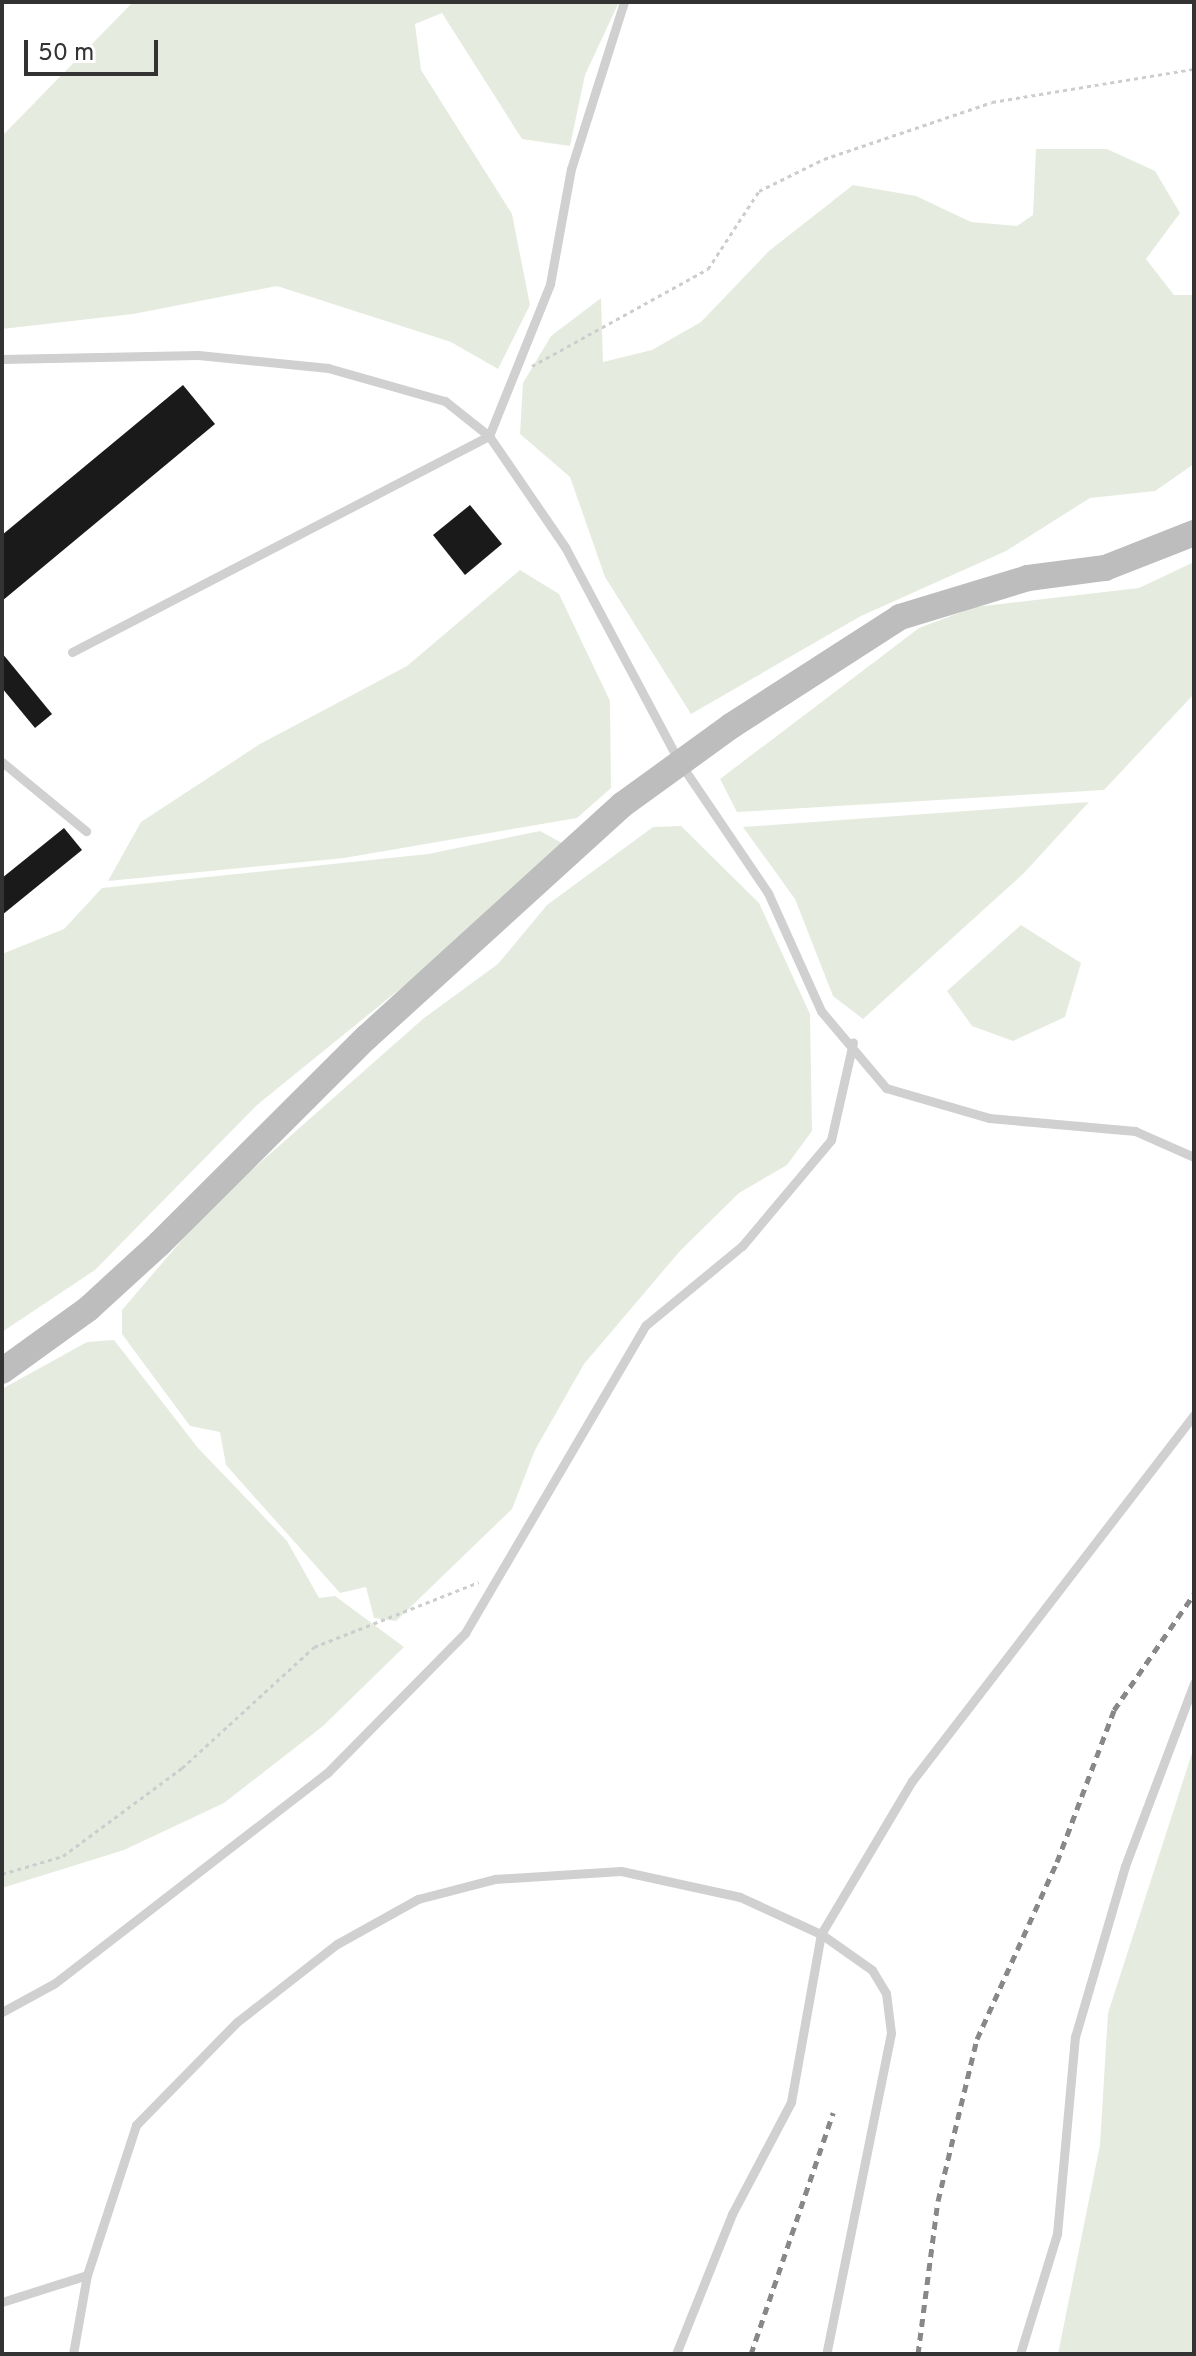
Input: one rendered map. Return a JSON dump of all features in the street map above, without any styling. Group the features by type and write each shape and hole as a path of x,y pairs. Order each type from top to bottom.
{"street":[{"path":"2,1371 88,1309 367,1037 622,805 680,763 900,617 1028,578 1105,568 1194,533"}],"lane":[{"path":"72,652 489,436 550,284 571,169 624,2"},
{"path":"2,359 198,355 328,368 445,401 489,436 565,547 680,763 768,893 821,1011 853,1042 886,1088 989,1118 1135,1131 1194,1157"},
{"path":"2,764 86,831"},
{"path":"2,2012 55,1983 327,1773 465,1633 646,1325 742,1246 831,1140 853,1042"},
{"path":"676,2354 732,2214 791,2102 821,1934 912,1781 1194,1415"},
{"path":"1020,2354 1057,2234 1075,2037 1125,1866 1194,1683"},
{"path":"73,2354 87,2275 136,2125 163,2092 237,2022 337,1944 418,1899 495,1879 621,1871 740,1897 821,1934 872,1970 886,1993 891,2033 826,2354"},
{"path":"2,2302 87,2275"}],"path":[{"path":"511,379 708,269 759,191 824,159 992,102 1194,69"},
{"path":"2,1874 63,1856 182,1768 314,1647 445,1591 499,1576"}],"shaded area":[{"path":"133,2 619,2 585,75 570,146 522,139 442,13 415,24 421,70 512,214 530,305 498,369 451,342 277,286 133,314 2,329 2,136"},
{"path":"1036,149 1107,149 1155,171 1180,213 1146,259 1174,295 1194,295 1194,464 1155,491 1090,498 1006,551 861,616 691,714 605,577 570,477 520,434 523,383 551,336 601,298 603,362 652,350 701,322 769,251 853,185 916,196 971,222 1017,226 1033,215"},
{"path":"1194,562 1194,694 1104,790 737,812 720,779 919,628 975,607 1139,588"},
{"path":"520,570 559,594 610,701 611,788 577,818 344,858 108,881 141,822 260,744 407,666"},
{"path":"1089,802 1024,873 863,1019 833,996 795,899 743,827"},
{"path":"681,826 759,903 810,1014 812,1131 787,1165 739,1193 680,1251 584,1364 535,1450 512,1509 396,1621 374,1618 366,1587 340,1593 226,1465 220,1432 190,1426 122,1334 122,1310 211,1206 424,1018 498,964 547,905 653,827"},
{"path":"540,831 562,843 443,954 257,1105 95,1270 2,1332 2,954 64,929 102,888 428,854"},
{"path":"1021,925 1081,963 1065,1017 1013,1041 972,1026 947,991"},
{"path":"114,1340 198,1448 287,1541 319,1598 335,1596 404,1647 323,1726 224,1803 124,1850 2,1888 2,1389 87,1342"},
{"path":"1194,1747 1194,2354 1058,2354 1100,2145 1108,2013"}],"building":[{"path":"183,385 215,424 2,601 2,535"},
{"path":"470,505 502,544 465,575 433,535"},
{"path":"2,653 52,714 35,728 2,688"},
{"path":"64,828 82,850 2,915 2,878"}],"railway":[{"path":"918,2354 938,2201 977,2039 1057,1862 1114,1710 1194,1594"},
{"path":"751,2354 833,2113"}]}
